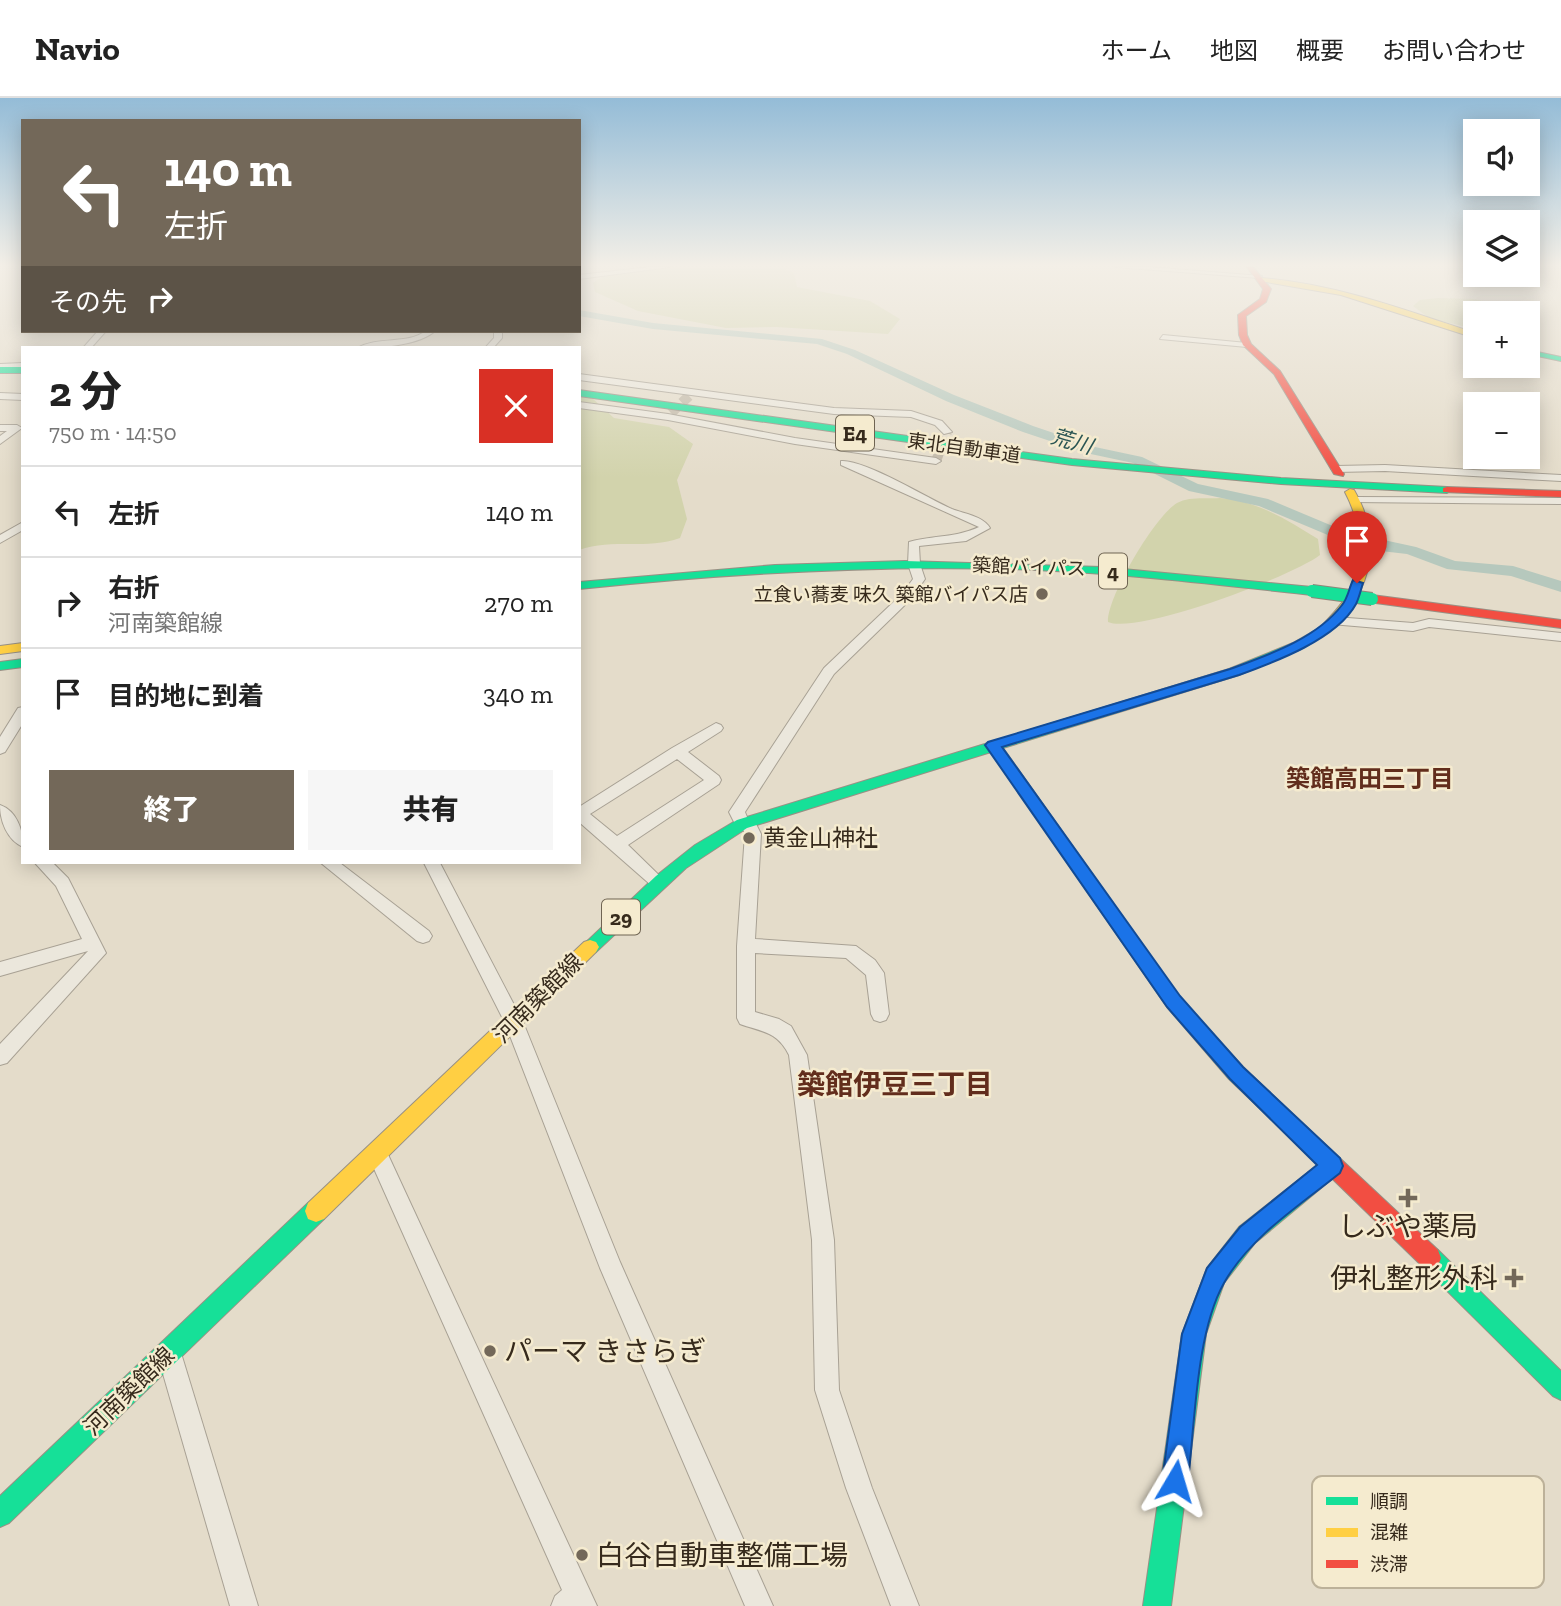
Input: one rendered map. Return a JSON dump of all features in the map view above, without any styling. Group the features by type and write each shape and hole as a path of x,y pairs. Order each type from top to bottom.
{"main road":[{"path":"1245,337 1247,345 1277,373 1338,471"},
{"path":"0,371 21,370"},
{"name":"東北自動車道","path":"581,388 1124,465"},
{"name":"東北自動車道","path":"581,393 999,453 1433,490 1561,494"},
{"name":"東北自動車道","path":"1192,471 1561,487"},
{"name":"河南築館線","path":"0,1514 658,882 700,848 745,823 866,782 1234,672 1273,658 1303,642 1335,621 1350,604 1366,543 1364,517 1353,496"},
{"name":"築館バイパス","path":"581,586 797,565 914,564 1103,570 1312,591 1561,624"},
{"path":"0,650 21,647"},
{"path":"0,666 21,663"},
{"path":"993,745 1173,1002 1236,1073 1459,1286 1561,1388"},
{"path":"1157,1606 1194,1334 1215,1276 1247,1235 1332,1166"}],"street":[{"path":"368,346 423,337"},
{"path":"1167,337 1247,345"},
{"path":"581,377 691,394 854,413 900,412 937,422 947,432"},
{"path":"1,401 21,397"},
{"path":"581,405 669,415 795,441 936,461"},
{"path":"0,428 16,428 0,441"},
{"path":"844,463 873,474 949,513 985,526 962,539 927,540 913,544 914,564 919,579 906,597 829,671 737,812 753,834 746,946 746,1017 773,1022 790,1036 798,1055 823,1240 827,1390 859,1488 905,1606"},
{"path":"1338,471 1385,468 1561,478"},
{"path":"1353,496 1561,501"},
{"path":"0,540 21,526"},
{"path":"1335,621 1413,627 1429,624 1561,637"},
{"path":"0,749 21,714"},
{"path":"581,813 716,728"},
{"path":"617,844 714,780 677,751"},
{"path":"0,810 21,838"},
{"path":"581,816 658,882"},
{"path":"0,1057 97,953 62,882 44,864"},
{"path":"329,864 423,936"},
{"path":"433,864 514,1022 611,1268 759,1606"},
{"path":"0,970 93,943"},
{"path":"746,946 850,951 869,965 875,974 880,1014"},
{"path":"377,1153 575,1602"},
{"path":"168,1353 244,1606"}],"green space":[{"path":"581,396 593,399 614,418 669,427 693,444 677,480 687,519 680,538 655,543 581,550"},
{"path":"1220,498 1260,507 1295,525 1318,539 1320,555 1249,589 1181,612 1125,624 1108,622 1115,595 1134,558 1168,511 1187,499"}],"waterway":[{"name":"荒川","path":"778,337 818,341 851,352 950,398 1028,429 1091,450 1137,460 1194,488 1263,502 1341,535 1381,546 1410,550 1453,566 1513,571 1561,587"}],"tunnel":[{"path":"671,413 689,396"},
{"path":"936,461 947,432"}],"traffic: fast":[{"path":"1540,355 1561,359"},
{"path":"0,370 21,370"},
{"path":"581,393 1072,462 1281,481 1447,490"},
{"path":"581,586 775,569 971,565 1128,572 1312,591"},
{"path":"1312,591 1372,599"},
{"path":"590,947 681,864 742,824 1234,672 1297,646 1326,628"},
{"path":"0,666 21,663"},
{"path":"993,745 1173,1002 1236,1073 1277,1112"},
{"path":"1157,1606 1194,1334 1215,1276 1247,1235 1332,1166"},
{"path":"0,1514 316,1211"},
{"path":"1430,1258 1561,1388"}],"traffic: slow":[{"path":"1326,628 1350,599 1364,564 1364,527 1350,492"},
{"path":"0,650 21,647"},
{"path":"316,1211 590,947"}],"traffic: jam":[{"path":"1244,337 1247,345 1277,373 1339,474"},
{"path":"1447,490 1561,494"},
{"path":"1372,599 1561,624"},
{"path":"1277,1112 1430,1258"}],"place":[{"name":"立食い蕎麦 味久 築館バイパス店","path":"1042,594"},
{"name":"黄金山神社","path":"749,838"},
{"name":"しぶや薬局","path":"1408,1198"},
{"name":"伊礼整形外科","path":"1514,1278"},
{"name":"パーマ きさらぎ","path":"490,1351"},
{"name":"白谷自動車整備工場","path":"582,1555"}],"district":[{"name":"築館高田三丁目","path":"1370,778"},
{"name":"築館伊豆三丁目","path":"895,1084"}],"route":[{"path":"1175,1481 1194,1334 1215,1276 1247,1235 1332,1166 1236,1073 1173,1002 993,745 1273,658 1335,621 1350,604 1357,583"}]}
